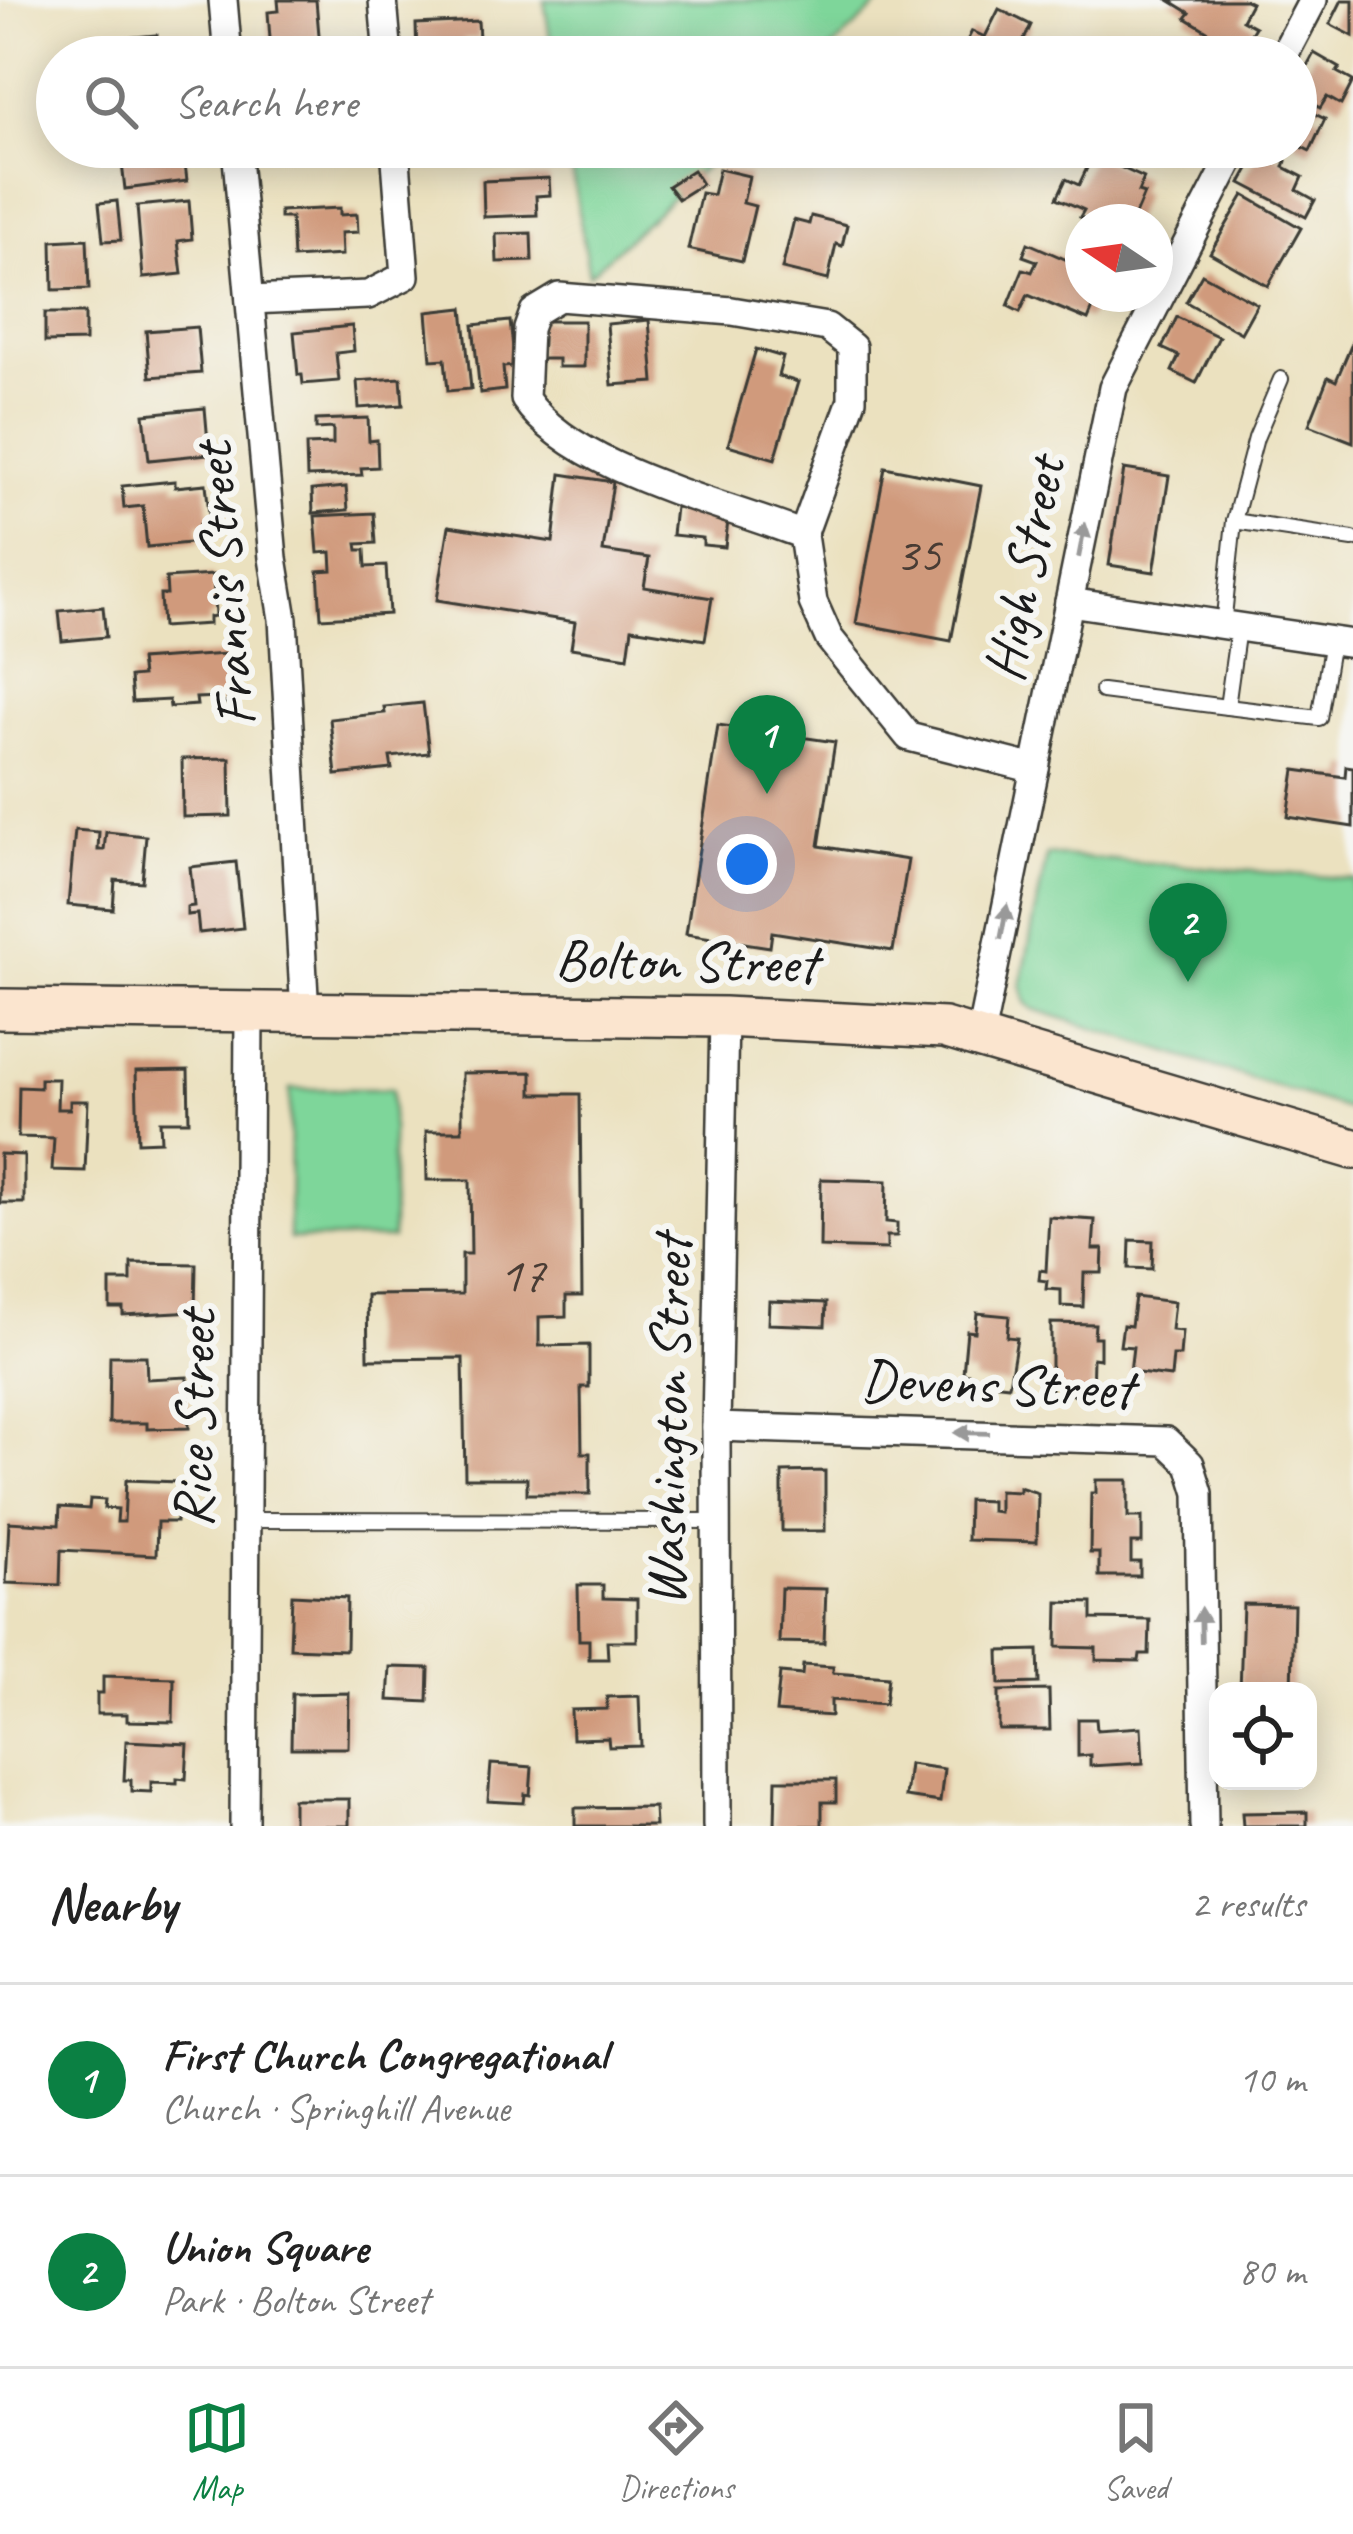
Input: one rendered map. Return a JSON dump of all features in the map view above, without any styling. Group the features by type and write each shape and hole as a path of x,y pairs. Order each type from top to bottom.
{"main road":[{"name":"Bolton Street","path":"0,1009 724,1017 944,1028 1353,1149"}],"street":[{"path":"223,0 226,36"},
{"path":"383,0 386,36"},
{"path":"1294,36 1312,0"},
{"name":"Francis Street","path":"238,168 273,558 283,619 304,1014"},
{"path":"250,300 368,295 405,276 397,168"},
{"name":"High Street","path":"980,1036 1113,388 1226,168"},
{"path":"803,535 707,502 571,445 525,399 528,329 534,312 559,297 732,311 826,327 852,347 852,400 803,535 813,602 829,638 909,737 1035,769"},
{"path":"1070,602 1342,642"},
{"name":"Rice Street","path":"244,1826 249,1013"},
{"name":"Washington Street","path":"717,1826 716,1427 724,1017"},
{"name":"Devens Street","path":"716,1427 1166,1441 1190,1464 1199,1493 1204,1826"}],"lane":[{"path":"1227,707 1234,521 1256,438 1281,379"},
{"path":"1234,521 1353,539"},
{"path":"1102,691 1318,718 1342,642"},
{"path":"243,1520 717,1521"}],"green space":[{"path":"544,0 884,0 845,36 550,36"},
{"path":"571,168 704,168 589,275"},
{"path":"1047,855 1353,879 1353,1111 1033,1009 1021,985"},
{"path":"290,1089 392,1089 392,1239 289,1239"}],"building":[{"path":"278,0 316,0 319,36 270,36 268,12 279,11"},
{"path":"1169,0 1245,0 1251,3 1242,20 1255,27 1249,36 1215,36 1186,18 1190,13"},
{"path":"1342,0 1353,0 1353,36 1330,24"},
{"path":"999,9 1031,25 1026,36 986,36"},
{"path":"478,21 479,36 416,36 416,24"},
{"path":"1317,55 1353,81 1341,105 1327,97 1320,108"},
{"path":"122,168 185,168 187,181 125,189"},
{"path":"1087,168 1122,168 1144,178 1138,192 1144,194 1140,204 1070,204 1057,198 1066,179 1079,185"},
{"path":"1249,168 1286,168 1303,177 1297,190 1315,200 1306,217 1241,183"},
{"path":"719,169 749,176 743,203 755,206 742,261 688,249 701,193 713,195"},
{"path":"693,170 702,184 678,199 668,186"},
{"path":"549,178 550,195 536,196 537,215 484,217 483,181"},
{"path":"1244,195 1301,228 1268,286 1210,253"},
{"path":"117,201 121,240 103,241 99,203"},
{"path":"189,201 192,239 178,241 182,274 143,278 137,206"},
{"path":"340,208 340,215 357,214 358,232 341,233 342,255 293,258 291,218 280,218 280,211"},
{"path":"811,216 847,225 842,246 836,244 828,280 782,269 794,220 809,224"},
{"path":"531,233 532,261 497,262 496,234"},
{"path":"87,239 89,289 53,290 52,241"},
{"path":"1028,243 1065,259 1065,310 1028,295 1020,312 1008,306 1023,269 1032,272 1037,261 1023,256"},
{"path":"1202,274 1257,304 1241,333 1186,302"},
{"path":"463,308 471,389 448,391 445,359 431,360 427,312"},
{"path":"1069,312 1091,312 1088,320"},
{"path":"45,313 85,313 85,341 45,342"},
{"path":"1177,317 1219,337 1196,383 1172,371 1179,356 1162,348"},
{"path":"649,320 654,382 612,385 607,324"},
{"path":"510,321 515,366 503,367 505,390 480,393 473,325"},
{"path":"537,321 584,321 584,367 558,367 558,359 538,359"},
{"path":"352,326 354,351 336,353 339,381 303,384 294,332"},
{"path":"197,327 201,373 150,377 146,331"},
{"path":"1353,341 1353,442 1309,425 1328,377 1336,381"},
{"path":"756,349 783,357 778,376 798,382 775,459 728,445"},
{"path":"401,378 403,405 359,408 357,381"},
{"path":"205,408 209,454 149,460 144,414"},
{"path":"368,418 369,441 377,440 378,467 361,468 362,475 307,477 306,445 333,444 333,428 316,429 316,420"},
{"path":"885,467 981,486 951,641 856,623"},
{"path":"1124,469 1169,476 1154,572 1109,565"},
{"path":"561,474 613,482 603,551 649,558 644,587 712,598 705,640 632,628 628,657 571,648 575,622 437,600 449,526 553,542"},
{"path":"175,481 175,487 206,484 210,523 199,524 200,542 147,547 143,506 124,508 122,486"},
{"path":"346,487 348,510 313,513 312,490"},
{"path":"675,507 729,512 725,547 703,545 703,538 672,535"},
{"path":"374,513 376,543 357,544 358,550 365,550 366,567 386,566 389,614 321,618 318,571 332,570 331,552 318,553 315,516"},
{"path":"213,575 215,616 209,617 209,624 162,627 160,595 167,595 166,578"},
{"path":"103,607 106,637 62,641 59,611"},
{"path":"225,654 228,703 218,703 218,697 170,707 169,700 132,702 130,677 142,676 140,660"},
{"path":"423,703 429,753 390,757 392,769 336,775 330,719"},
{"path":"718,725 835,742 819,846 908,860 893,951 772,932 770,947 686,934"},
{"path":"230,758 231,816 183,817 182,759"},
{"path":"1346,766 1353,767 1353,827 1288,817 1295,770 1345,777"},
{"path":"75,830 99,832 98,850 104,850 106,832 146,836 142,882 115,880 113,909 68,905"},
{"path":"236,862 243,928 199,933 197,914 187,915 187,907 194,906 190,867"},
{"path":"188,1070 189,1121 160,1121 161,1141 138,1142 136,1071"},
{"path":"532,1072 532,1094 580,1094 582,1296 566,1296 566,1316 539,1317 539,1346 589,1345 589,1387 581,1387 582,1453 590,1453 590,1494 527,1494 527,1478 465,1478 463,1358 368,1359 367,1295 462,1294 462,1254 471,1254 470,1180 427,1180 426,1131 462,1131 462,1073"},
{"path":"40,1079 58,1079 57,1109 70,1109 70,1101 88,1101 85,1171 52,1170 54,1138 18,1137 19,1087 40,1088"},
{"path":"0,1154 24,1155 24,1203 0,1203"},
{"path":"821,1179 887,1181 886,1222 897,1223 897,1236 887,1236 887,1249 820,1247"},
{"path":"1049,1217 1095,1220 1093,1249 1103,1249 1102,1273 1084,1273 1083,1307 1061,1306 1061,1290 1046,1289 1047,1281 1039,1280 1040,1270 1046,1271"},
{"path":"1130,1240 1153,1241 1152,1269 1129,1268"},
{"path":"131,1263 196,1264 195,1311 123,1315 123,1308 110,1308 110,1281 131,1281"},
{"path":"1135,1297 1174,1302 1171,1330 1182,1331 1180,1356 1173,1356 1171,1377 1130,1372 1133,1347 1120,1346 1123,1325 1131,1326"},
{"path":"769,1301 826,1303 825,1326 768,1324"},
{"path":"977,1313 1009,1316 1007,1337 1017,1338 1009,1385 973,1381 973,1375 963,1373 967,1331 975,1332"},
{"path":"1051,1323 1095,1324 1100,1359 1093,1358 1092,1395 1051,1394"},
{"path":"110,1356 146,1356 147,1379 187,1377 189,1428 147,1429 147,1423 109,1423"},
{"path":"825,1471 825,1531 782,1531 782,1472"},
{"path":"126,1480 178,1482 176,1522 157,1522 156,1555 61,1550 60,1585 6,1583 9,1522 59,1525 60,1507 89,1509 90,1499 105,1500 104,1508 118,1509 117,1522 124,1522"},
{"path":"1096,1480 1128,1480 1128,1517 1142,1517 1142,1543 1131,1543 1131,1562 1140,1562 1140,1576 1099,1576 1099,1553 1090,1553 1091,1493 1096,1493"},
{"path":"1019,1487 1038,1493 1037,1542 967,1540 968,1500 991,1501 991,1511 999,1512 999,1491 1019,1492"},
{"path":"578,1585 603,1585 603,1598 637,1599 637,1641 607,1641 608,1659 589,1659 589,1640 579,1640"},
{"path":"781,1588 826,1589 824,1643 779,1642"},
{"path":"292,1595 347,1598 346,1650 290,1648"},
{"path":"1058,1602 1092,1603 1092,1619 1150,1620 1149,1654 1140,1654 1139,1661 1096,1660 1096,1648 1057,1647"},
{"path":"1243,1604 1294,1605 1292,1682 1240,1682"},
{"path":"1038,1650 1039,1683 1000,1684 999,1651"},
{"path":"803,1665 833,1667 833,1673 888,1677 885,1704 831,1700 831,1716 776,1712 780,1673 802,1675"},
{"path":"390,1667 429,1668 428,1702 388,1700"},
{"path":"103,1676 174,1678 173,1722 127,1721 127,1714 97,1714"},
{"path":"1049,1690 1050,1730 999,1730 999,1691"},
{"path":"349,1693 348,1748 291,1748 292,1694"},
{"path":"639,1696 641,1746 609,1747 608,1738 572,1739 571,1710 607,1709 607,1697"},
{"path":"1078,1719 1096,1719 1097,1730 1141,1727 1143,1763 1090,1766 1090,1755 1078,1756"},
{"path":"126,1741 188,1744 186,1779 151,1782 151,1792 131,1791 131,1780 124,1780"},
{"path":"491,1764 532,1767 530,1795 525,1794 524,1803 488,1801"},
{"path":"909,1764 944,1769 940,1802 905,1797"},
{"path":"776,1780 836,1780 836,1802 822,1802 822,1826 775,1826"},
{"path":"293,1799 349,1799 349,1826 293,1826"},
{"path":"654,1807 655,1826 575,1826 575,1808"},
{"path":"1307,1812 1307,1826 1243,1826 1242,1813"}],"place":[{"name":"First Church Congregational","path":"767,794"},
{"name":"Union Square","path":"1188,982"}]}
